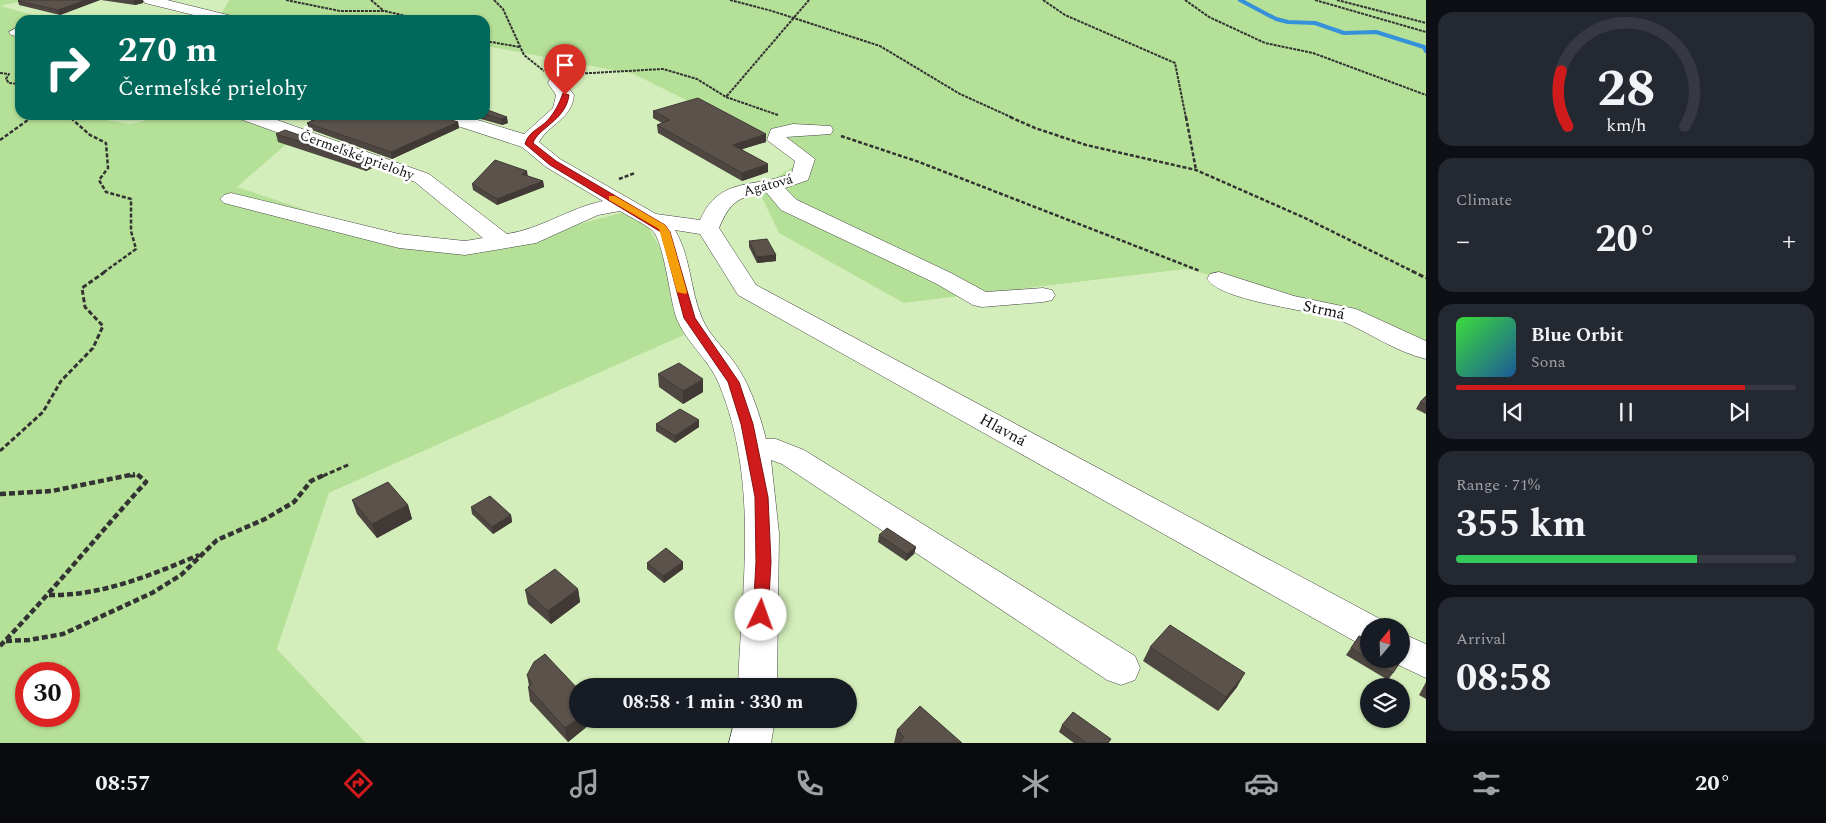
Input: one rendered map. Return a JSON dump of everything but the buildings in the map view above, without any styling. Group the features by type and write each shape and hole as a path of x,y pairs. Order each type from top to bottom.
{"street":[{"path":"150,0 211,15"},
{"path":"528,144 530,138 548,123 564,104 565,95 552,80"},
{"name":"Čermeľské prielohy","path":"260,120 422,178 502,242"},
{"path":"458,120 517,138 553,163 656,221 708,228"},
{"name":"Agátová","path":"708,228 722,201 738,193 793,181 801,176 805,159 776,140 778,134 793,130 824,130"},
{"path":"772,186 789,204 943,278 982,300 1043,295"},
{"path":"231,199 399,241 465,248 528,238 592,210 623,204"},
{"path":"656,221 666,232 689,318 733,382 747,424 753,450 761,497 764,562 757,678"},
{"name":"Hlavná","path":"708,228 747,290 1360,626"},
{"name":"Strmá","path":"1219,279 1251,292 1291,303 1347,314 1426,351"},
{"path":"753,450 776,449 793,457 1121,668"},
{"path":"1410,654 1426,662"},
{"path":"750,743 753,728"}],"path":[{"path":"286,0 340,11 385,11 401,15"},
{"path":"371,0 385,11"},
{"path":"494,0 503,9 524,55 552,80 663,69 697,79 726,97 779,115"},
{"path":"730,0 880,46 960,94 1035,128 1086,145 1196,170 1305,218 1426,278"},
{"path":"726,97 810,0"},
{"path":"1043,0 1065,15 1175,64 1196,170"},
{"path":"1185,0 1209,17 1265,43 1336,61 1426,95"},
{"path":"1315,0 1426,32"},
{"path":"1337,0 1426,23"},
{"path":"490,42 520,47"},
{"path":"0,74 9,74 6,79 9,83 15,84"},
{"path":"0,140 27,120"},
{"path":"0,451 30,426 43,411 64,379 76,368 102,335 103,326 85,307 82,288 136,248 131,232 131,200 106,192 99,180 108,168 106,143 89,135 73,120"},
{"path":"824,130 919,162 1219,279"},
{"path":"6,641 30,640 63,634 84,626 152,593 181,575 199,555 217,540 265,519 294,502 311,481 350,464"},
{"path":"0,494 22,495 70,488 136,474 146,482 90,544 49,595 0,646"},
{"path":"49,595 65,597 106,588 199,555"}],"green space":[{"path":"0,0 27,0 1,6 33,15 15,15 15,120 107,120 131,124 146,120 267,120 298,134 237,187 376,233 491,247 633,210 647,225 704,326 329,493 277,649 366,743 0,743"},
{"path":"27,0 229,0 222,15 33,15 0,6"},
{"path":"229,0 1426,0 1426,350 1372,321 1187,269 904,303 779,233 758,189 805,159 633,74 490,47 490,15 221,14"},
{"path":"490,47 633,74 806,160 904,303 1187,269 1372,321 1426,350 1426,743 366,743 277,649 329,493 703,326 491,247 376,233 236,187 298,134 267,120 490,120"},
{"path":"107,120 146,120 131,124"}],"waterway":[{"path":"1240,0 1276,19 1288,22 1315,23 1344,33 1376,32 1424,47 1426,51"}],"slow traffic":[{"path":"612,198 656,221 666,232 682,292"}],"route":[{"path":"565,95 564,104 548,123 530,138 528,144 553,163 656,221 662,227 666,232 689,318 700,338 727,371 733,382 747,424 761,497 764,562 761,615"}]}
